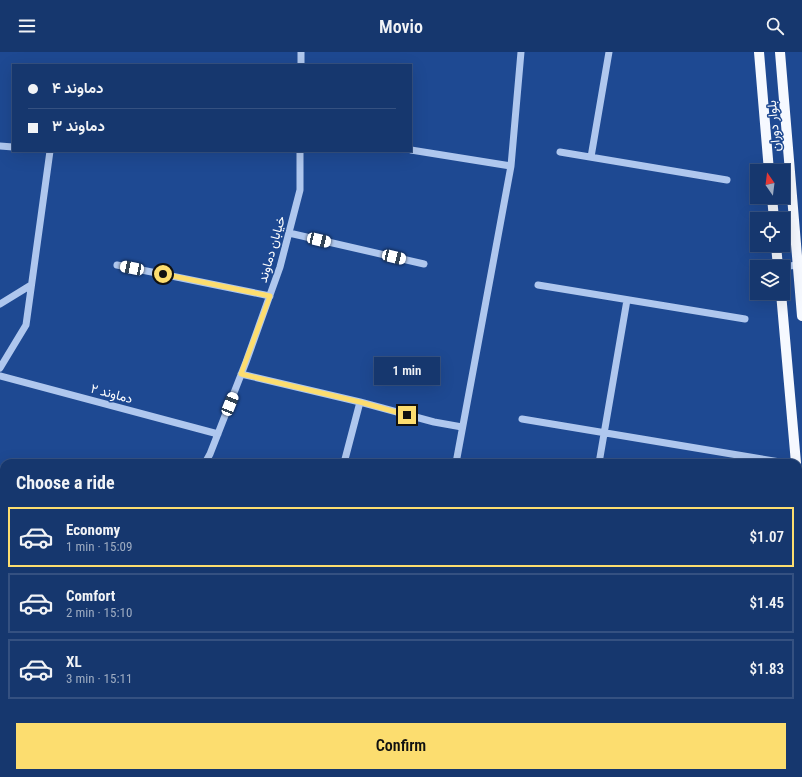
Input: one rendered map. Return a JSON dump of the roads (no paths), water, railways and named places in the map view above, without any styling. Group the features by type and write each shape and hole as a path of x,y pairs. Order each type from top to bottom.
{"main road":[{"name":"بلوار دوران","path":"759,52 769,164"},
{"name":"بلوار دوران","path":"780,52 802,316"},
{"path":"782,300 797,459"}],"street":[{"path":"301,52 301,64"},
{"path":"457,459 511,166 521,52"},
{"path":"591,157 609,52"},
{"path":"0,146 12,147"},
{"path":"412,150 511,166"},
{"path":"0,368 26,325 50,152"},
{"name":"خیابان دماوند","path":"207,459 241,374 280,267 300,190 300,152"},
{"path":"560,152 727,180"},
{"path":"289,233 424,264"},
{"path":"117,265 270,296"},
{"path":"790,266 797,265"},
{"path":"0,304 31,285"},
{"path":"538,285 745,319"},
{"path":"600,459 627,300"},
{"path":"241,374 462,428"},
{"name":"دماوند ۲","path":"0,376 218,434"},
{"path":"345,459 360,402"},
{"path":"522,419 762,459"}]}
